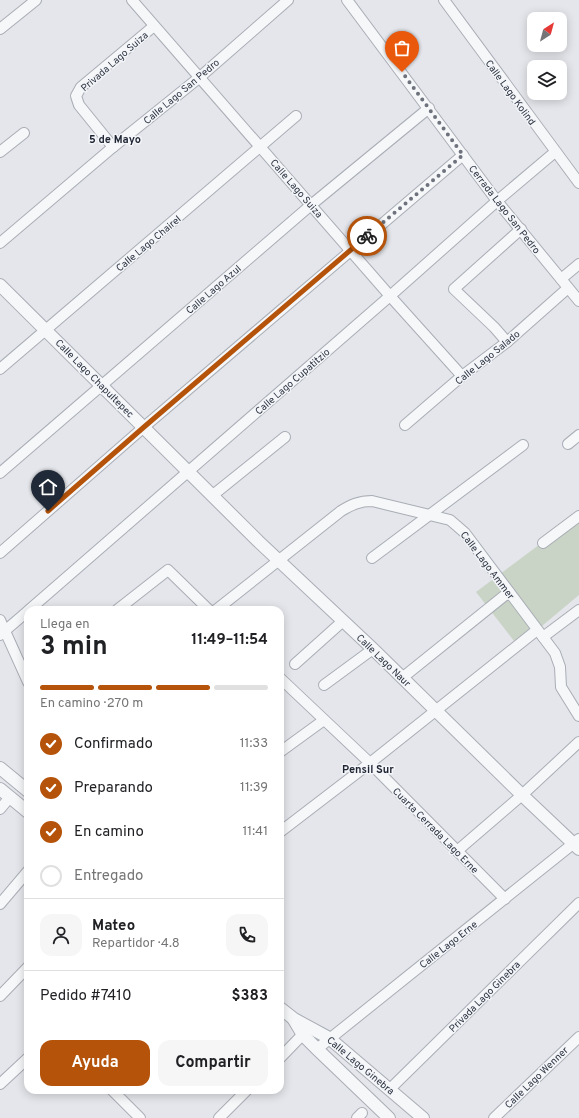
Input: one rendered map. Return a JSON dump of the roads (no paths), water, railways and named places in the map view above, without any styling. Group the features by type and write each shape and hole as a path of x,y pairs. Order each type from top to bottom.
{"street":[{"path":"0,29 36,0"},
{"name":"Calle Lago Suiza","path":"132,0 200,76 390,296 462,376"},
{"name":"Cerrada Lago San Pedro","path":"347,0 497,200 579,301"},
{"name":"Calle Lago Kolind","path":"444,0 579,183"},
{"name":"Calle Lago San Pedro","path":"0,243 113,147 200,76 285,1"},
{"name":"Privada Lago Suiza","path":"113,147 79,105 76,96 81,87 154,26"},
{"name":"Calle Lago Azul","path":"0,474 311,205 429,108"},
{"name":"Calle Lago Chairel","path":"0,369 296,116"},
{"path":"0,152 24,133"},
{"name":"Calle Lago Cupatitzio","path":"33,606 189,472 497,200 555,152"},
{"path":"0,553 144,427 463,155"},
{"path":"507,342 494,327 454,288 521,228"},
{"path":"561,279 579,264"},
{"name":"Calle Lago Chapultepec","path":"0,285 189,472"},
{"name":"Calle Lago Salado","path":"405,425 462,376 507,342 568,288"},
{"path":"568,444 579,435"},
{"path":"213,495 285,437"},
{"path":"372,558 523,445"},
{"name":"Calle Lago Naur","path":"189,472 278,560 373,649 522,795 577,844"},
{"name":"Calle Lago Ammer","path":"221,606 340,511 353,504 362,501 372,501 450,520 465,533 555,653 560,667 561,687 579,716"},
{"path":"543,543 579,516"},
{"path":"122,606 168,570 205,606"},
{"path":"402,678 508,592"},
{"path":"284,829 370,763 435,710 540,633 579,610"},
{"name":"Calle Lago Cupatitzio","path":"2,633 24,614"},
{"path":"0,620 2,633 24,674"},
{"path":"295,664 343,621"},
{"path":"324,685 373,649"},
{"name":"Cuarta Cerrada Lago Erne","path":"284,682 370,763 505,899"},
{"path":"284,749 324,720"},
{"path":"457,851 522,795 579,742"},
{"path":"0,768 24,788"},
{"path":"0,789 24,809"},
{"path":"0,809 10,797"},
{"name":"Calle Lago Erne","path":"317,1049 505,899 577,844"},
{"path":"0,904 24,876"},
{"name":"Privada Lago Ginebra","path":"390,1089 579,903"},
{"path":"0,996 24,971"},
{"name":"Calle Lago Ginebra","path":"284,1011 307,1031 317,1049 389,1118"},
{"path":"284,1054 307,1031"},
{"name":"Calle Lago Ginebra","path":"307,1031 330,1038 423,1118"},
{"name":"Calle Lago Wenner","path":"494,1118 579,1037"},
{"path":"0,1084 24,1062"},
{"path":"116,1094 140,1118"},
{"path":"219,1118 243,1094"}],"district":[{"name":"5 de Mayo","path":"115,139"},
{"name":"Pensil Sur","path":"368,769"}]}
